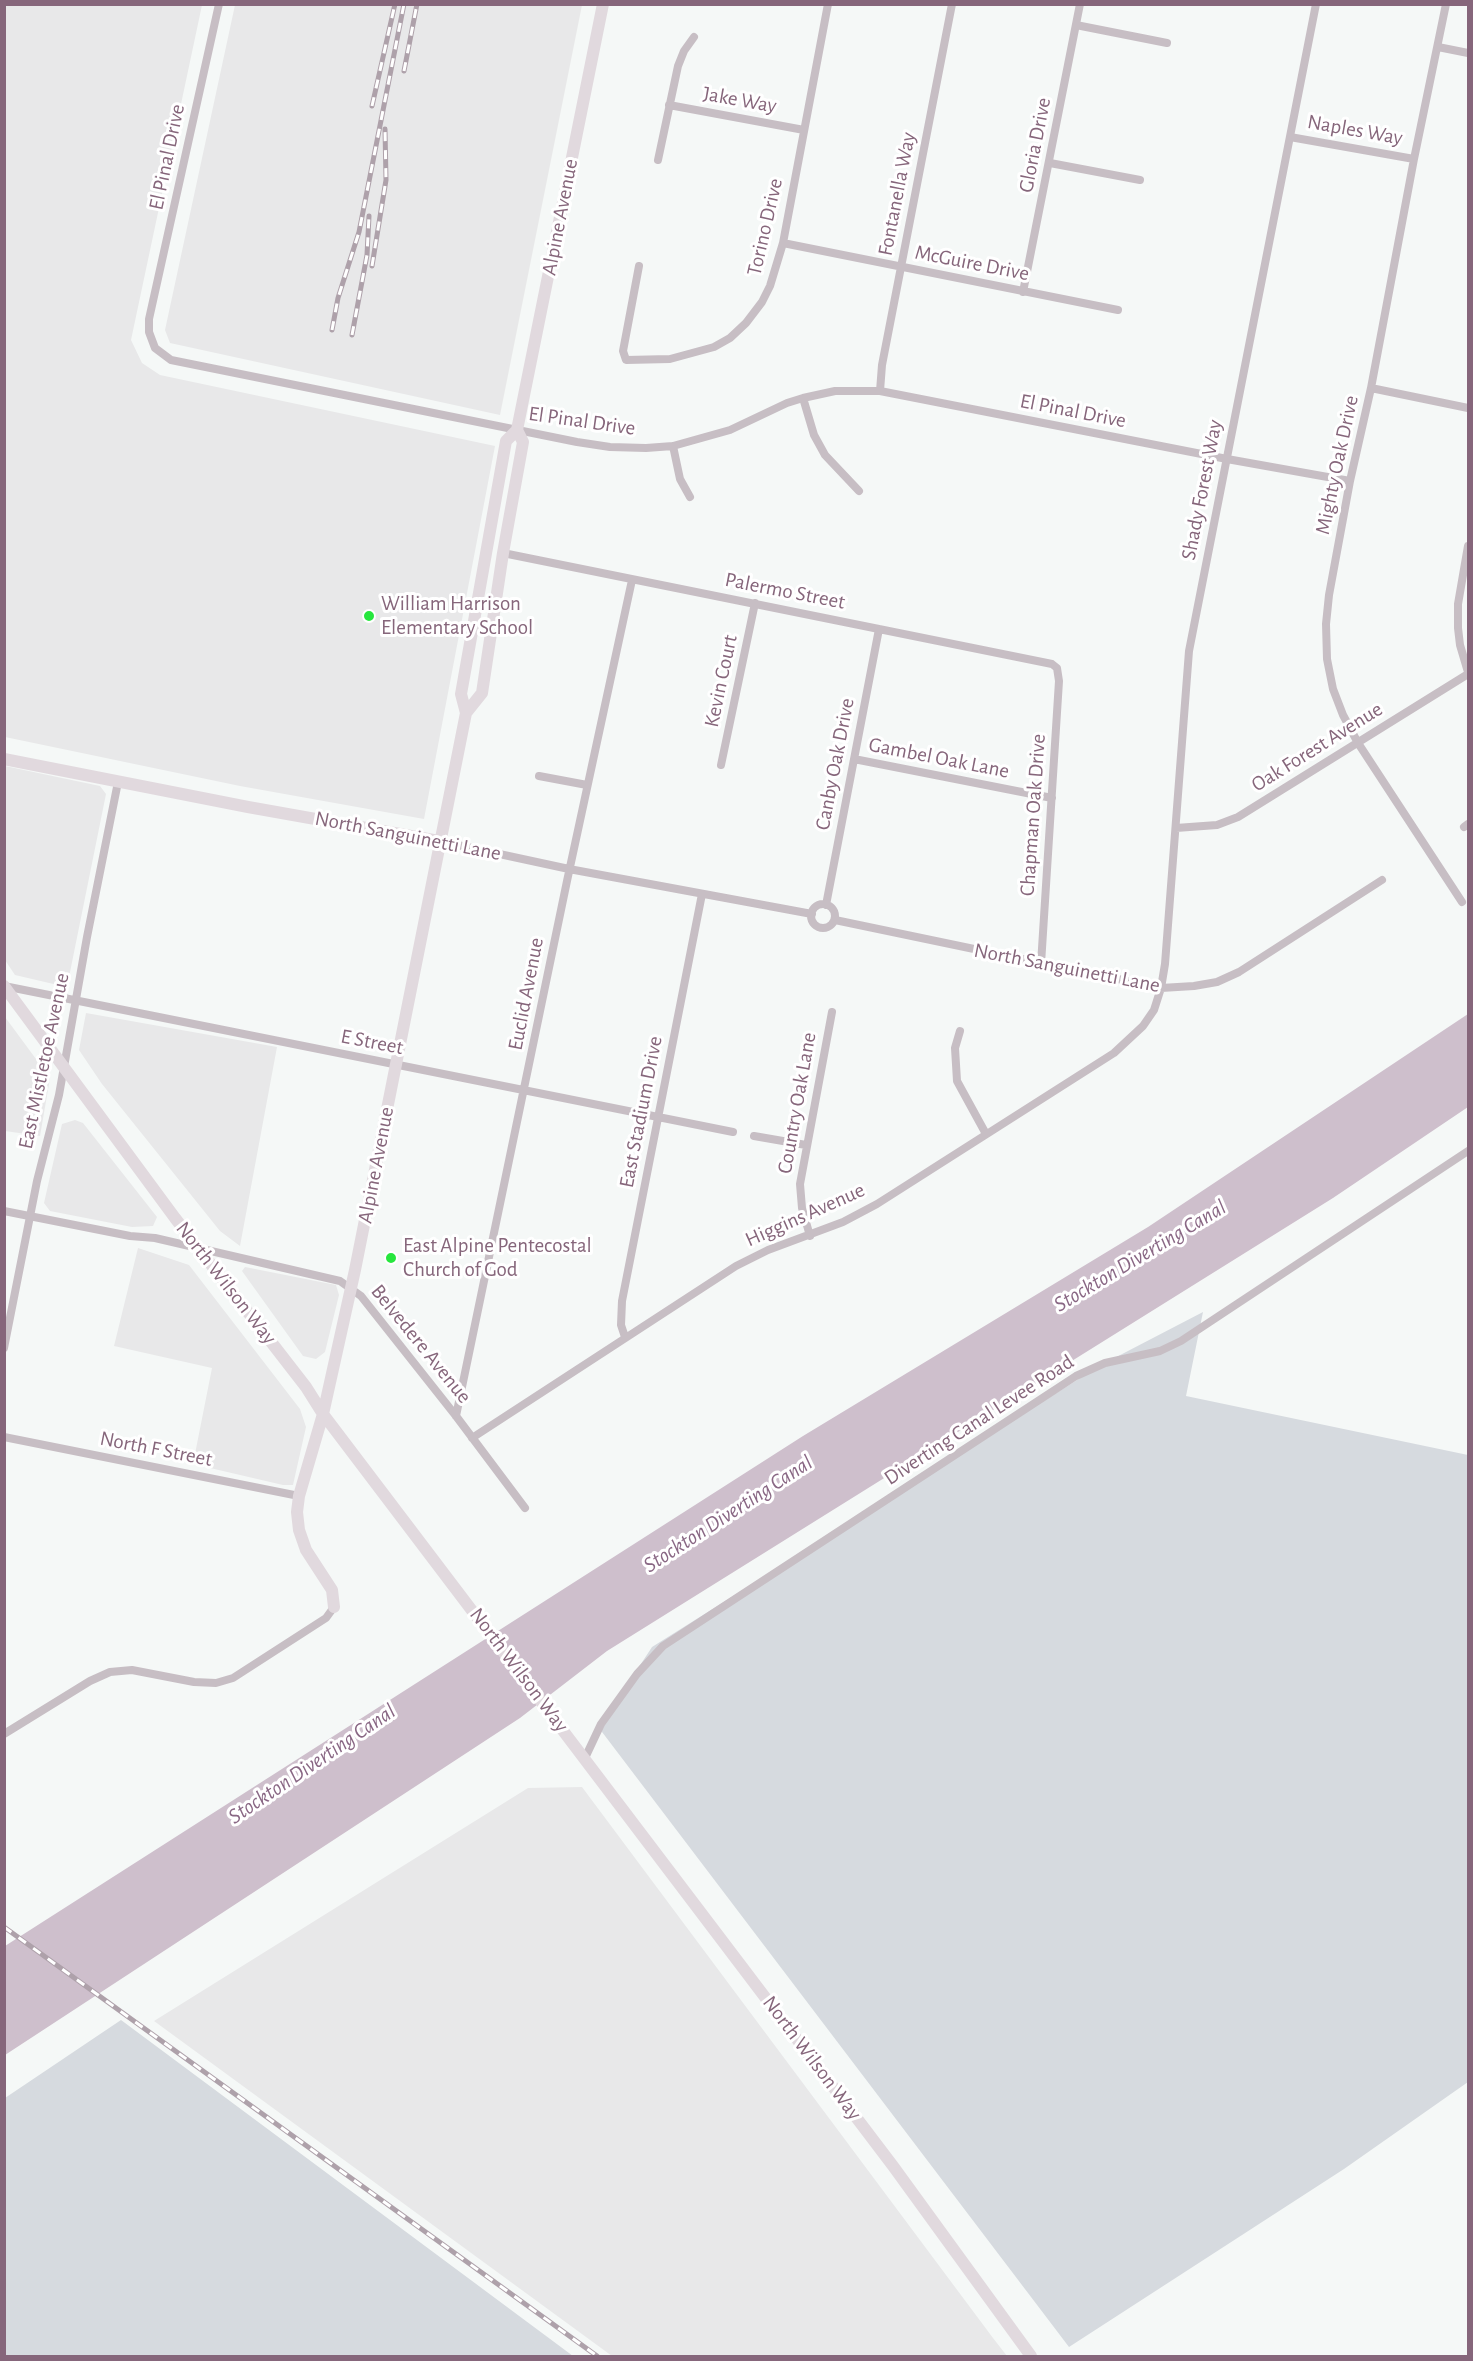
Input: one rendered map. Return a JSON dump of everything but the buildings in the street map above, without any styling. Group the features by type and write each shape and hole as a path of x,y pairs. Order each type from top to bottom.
{"street":[{"name":"El Pinal Drive","path":"219,4 150,319 149,332 155,348 171,360 610,447 673,446 730,430 786,403 803,398 835,391 880,391 1350,482"},
{"name":"Alpine Avenue","path":"466,713 461,694 506,441 517,430 603,4"},
{"name":"Torino Drive","path":"639,266 623,351 626,360 670,360 714,347 730,338 746,323 762,302 770,286 783,243 828,4"},
{"name":"Fontanella Way","path":"880,391 882,365 952,4"},
{"name":"Gloria Drive","path":"1023,292 1080,4"},
{"name":"Shady Forest Way","path":"1161,988 1166,964 1189,651 1316,4"},
{"name":"Mighty Oak Drive","path":"1446,4 1371,388 1350,482 1329,595 1326,636 1327,659 1333,689 1358,742 1462,902"},
{"path":"1076,25 1167,43"},
{"path":"658,160 678,66 684,51 694,37"},
{"path":"1438,47 1468,53"},
{"name":"Jake Way","path":"669,105 804,130"},
{"name":"Naples Way","path":"1290,137 1414,159"},
{"path":"1050,163 1140,180"},
{"name":"McGuire Drive","path":"783,243 1119,310"},
{"path":"1371,388 1468,408"},
{"path":"803,398 814,435 825,455 859,491"},
{"name":"Alpine Avenue","path":"334,1607 332,1590 306,1550 299,1530 297,1512 299,1496 322,1414 350,1287 466,713 482,693 503,553 524,442 517,430"},
{"path":"673,446 680,479 690,497"},
{"path":"1468,546 1458,604 1458,628 1468,673"},
{"name":"Palermo Street","path":"503,553 1045,661 1057,668"},
{"name":"Euclid Avenue","path":"456,1416 569,868 632,580"},
{"name":"Kevin Court","path":"722,765 755,603"},
{"name":"Canby Oak Drive","path":"826,905 879,629"},
{"name":"Chapman Oak Drive","path":"1041,964 1059,681 1057,668"},
{"name":"Oak Forest Avenue","path":"1176,828 1217,825 1238,817 1468,673"},
{"name":"North Sanguinetti Lane","path":"4,759 439,840 569,868 812,915"},
{"name":"Gambel Oak Lane","path":"854,759 1052,798"},
{"path":"539,776 587,785"},
{"name":"East Mistletoe Avenue","path":"4,1348 64,1066 118,782"},
{"name":"North Sanguinetti Lane","path":"834,920 1161,988 1194,986 1218,982 1239,972 1382,880"},
{"name":"East Stadium Drive","path":"626,1337 621,1325 622,1301 702,894"},
{"path":"826,905 834,912 834,920 826,928 819,927 813,922 812,915 819,906 826,905"},
{"name":"E Street","path":"5,986 733,1132"},
{"name":"North Wilson Way","path":"5,986 198,1248 306,1387 322,1414 568,1735 893,2166 1031,2356"},
{"name":"Higgins Avenue","path":"472,1438 736,1266 768,1250 843,1222 877,1204 1114,1053 1143,1026 1154,1010 1161,988"},
{"name":"Country Oak Lane","path":"810,1236 802,1208 800,1184 832,1012"},
{"path":"960,1031 955,1048 957,1081 986,1134"},
{"path":"754,1136 806,1145"},
{"name":"Diverting Canal Levee Road","path":"585,1758 601,1724 637,1674 663,1646 1076,1376 1106,1363 1160,1351 1181,1341 1468,1151"},
{"name":"Belvedere Avenue","path":"4,1211 130,1236 155,1238 340,1281 361,1296 525,1508"},
{"name":"North F Street","path":"4,1437 299,1496"},
{"path":"4,1734 110,1671 132,1670 194,1682 216,1683 233,1678 326,1618 334,1607"}],"shaded area":[{"path":"4,5 202,5 131,340 142,363 160,375 495,446 424,819 240,786 5,737"},
{"path":"235,5 582,5 500,415 170,343 165,330"},
{"path":"5,766 100,786 106,794 68,982 62,986 15,975 5,960"},
{"path":"86,1013 277,1047 240,1246 220,1231 102,1084 79,1050"},
{"path":"5,1017 50,1078 40,1136 5,1131"},
{"path":"75,1120 83,1123 157,1217 153,1226 132,1227 50,1211 44,1203 62,1124"},
{"path":"138,1248 189,1265 300,1409 306,1427 293,1485 283,1485 193,1464 212,1368 114,1346"},
{"path":"245,1267 336,1285 339,1295 325,1352 316,1359 303,1356 242,1271"},
{"path":"1203,1312 1186,1396 1468,1455 1468,2082 1344,2169 1069,2347 599,1728 652,1647 1101,1365"},
{"path":"582,1787 1007,2356 612,2356 154,2021 528,1788"},
{"path":"121,2020 573,2356 5,2356 5,2098"}],"water":[{"name":"Stockton Diverting Canal","path":"1468,1014 1468,1107 1333,1198 607,1651 520,1718 5,2055 5,1946 803,1436 1148,1227"}],"railway":[{"path":"372,106 395,4"},
{"path":"332,330 338,298 359,232 404,4"},
{"path":"404,71 417,4"},
{"path":"372,266 386,180 385,129"},
{"path":"352,335 367,255 369,216"},
{"path":"4,1927 597,2356"}],"place":[{"name":"William Harrison Elementary School","path":"369,616"},
{"name":"East Alpine Pentecostal Church of God","path":"391,1258"}]}
